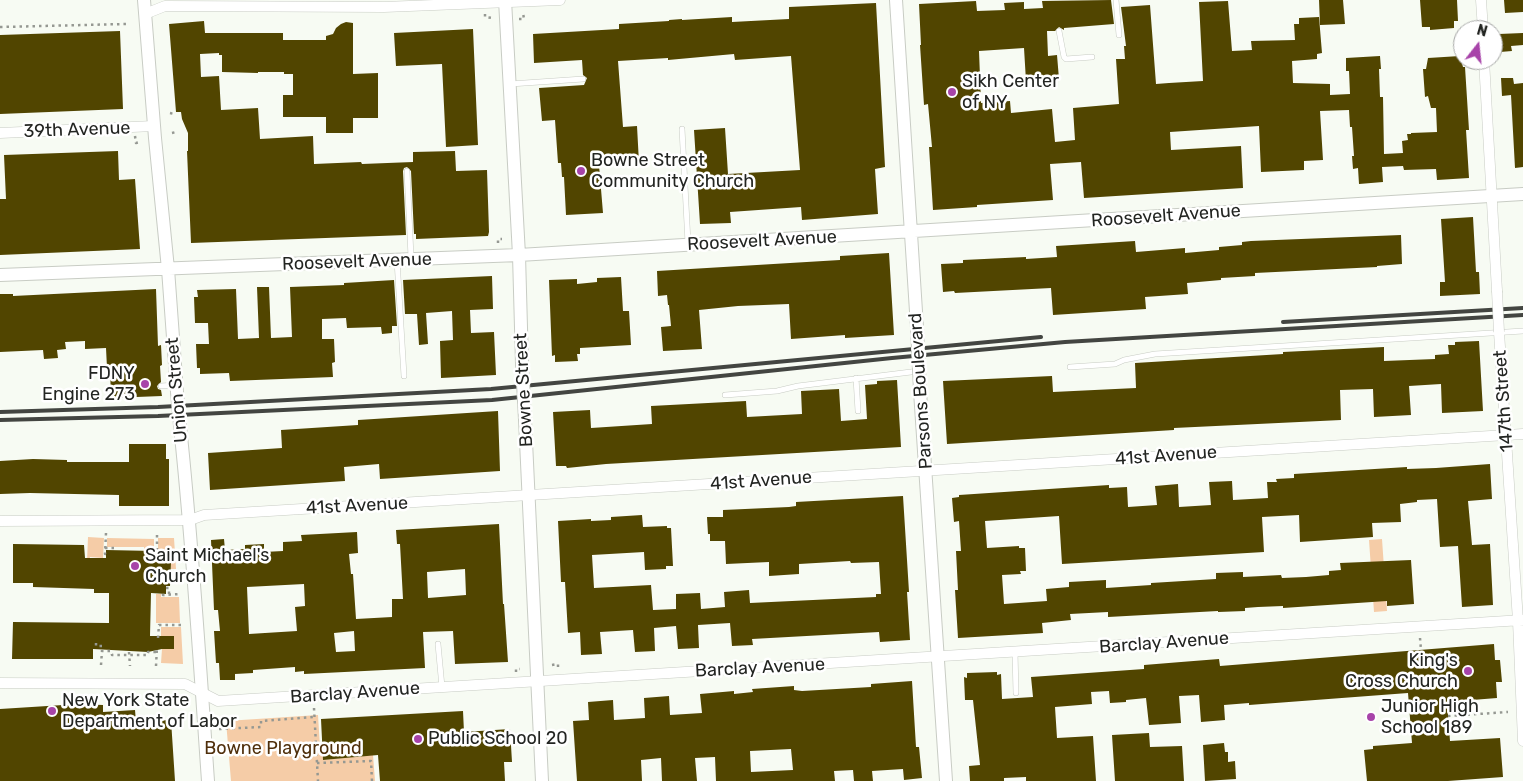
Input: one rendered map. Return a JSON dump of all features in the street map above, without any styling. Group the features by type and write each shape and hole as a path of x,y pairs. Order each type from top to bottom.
{"street":[{"name":"Union Street","path":"144,0 181,436 190,520 208,781"},
{"path":"145,14 165,6 384,7 560,0"},
{"name":"Parsons Boulevard","path":"896,0 946,781"},
{"path":"1481,0 1482,20"},
{"name":"Bowne Street","path":"505,1 530,496 542,781"},
{"name":"147th Street","path":"1485,70 1499,332 1520,621 1523,742"},
{"name":"39th Avenue","path":"0,133 154,126"},
{"name":"Roosevelt Avenue","path":"0,275 518,255 1523,194"},
{"name":"41st Avenue","path":"0,521 190,520 204,515 1523,434"},
{"name":"Barclay Avenue","path":"0,683 185,684 218,701 1520,621"}],"lane":[{"path":"1116,0 1119,35"},
{"path":"1059,31 1066,59 1092,57"},
{"path":"510,84 583,79"},
{"path":"682,129 688,245"},
{"path":"407,171 411,260"},
{"path":"397,260 404,376"},
{"path":"1070,367 1115,364 1124,360 1155,354 1523,331"},
{"path":"725,395 777,391 798,386 919,371"},
{"path":"856,378 858,411"},
{"path":"161,386 177,388"},
{"path":"438,644 442,687"},
{"path":"1015,652 1016,693"}],"path":[{"path":"485,13 484,17 492,18"},
{"path":"519,19 524,19 523,13"},
{"path":"0,27 126,24"},
{"path":"172,134 176,132"},
{"path":"135,136 136,143 140,142"},
{"path":"498,244 498,240 502,239"},
{"path":"106,533 106,554"},
{"path":"154,554 156,554 157,535"},
{"path":"105,548 116,548 116,550"},
{"path":"166,588 169,588 169,595"},
{"path":"163,594 181,594"},
{"path":"158,638 159,625 183,625"},
{"path":"1420,638 1421,650"},
{"path":"96,643 96,646 102,646 101,666"},
{"path":"156,666 157,647"},
{"path":"102,651 111,651 112,655 129,653 148,655 148,652 156,652"},
{"path":"129,653 130,666"},
{"path":"552,665 558,664 558,670"},
{"path":"516,672 516,669 520,668"},
{"path":"314,708 318,781"},
{"path":"1448,716 1508,712"},
{"path":"219,730 261,728 261,721 314,718"},
{"path":"317,763 371,760 372,781"}],"green space":[{"path":"88,537 104,538 103,558 90,557 89,563 87,562"},
{"path":"107,538 154,539 154,551 144,550 144,547 107,547"},
{"path":"158,538 174,538 176,569 171,569 171,559 158,559"},
{"path":"1382,539 1387,611 1374,612 1369,540"},
{"path":"156,594 161,594 161,597 179,597 180,623 156,623"},
{"path":"161,627 181,627 183,664 161,663 162,649 174,649 174,637 161,636"},
{"name":"Bowne Playground","path":"318,715 320,747 323,747 323,760 373,755 375,781 231,781 226,721"}],"building":[{"path":"1111,0 1114,24 1064,28 1064,30 1059,27 1055,31 1047,31 1048,56 1057,55 1059,79 1026,81 1024,48 979,51 981,103 1010,101 1011,113 1052,109 1055,142 1075,140 1073,108 1119,104 1116,59 1125,59 1124,46 1126,46 1121,7 1150,5 1156,84 1203,81 1199,2 1228,1 1232,51 1252,50 1251,41 1295,40 1294,24 1299,24 1299,18 1319,17 1322,53 1317,54 1317,59 1292,61 1293,83 1330,84 1330,95 1350,94 1349,71 1346,71 1346,58 1380,56 1380,97 1383,97 1384,154 1403,153 1402,141 1408,140 1407,134 1437,132 1436,108 1431,108 1428,96 1425,97 1423,69 1426,69 1428,58 1453,56 1453,70 1465,70 1469,130 1466,130 1469,178 1437,180 1436,169 1404,170 1403,166 1382,167 1383,182 1359,184 1358,168 1353,169 1352,156 1354,156 1349,110 1320,111 1323,160 1304,161 1304,170 1261,172 1259,126 1170,132 1171,150 1241,146 1243,188 1084,198 1081,162 1050,164 1053,200 933,210 929,147 932,147 928,104 924,105 919,4 976,1 977,11 1005,10 1004,3 1024,2 1024,9 1043,8 1042,1"},
{"path":"1319,0 1343,0 1345,24 1320,25"},
{"path":"1420,0 1457,0 1458,20 1453,20 1453,28 1430,30 1430,27 1422,27"},
{"path":"1504,0 1523,0 1523,12 1505,13"},
{"path":"876,3 885,167 875,169 878,214 802,220 801,207 730,212 731,223 700,224 694,130 725,128 728,174 800,170 791,56 735,60 734,54 668,60 668,58 618,61 623,127 637,126 639,163 599,165 603,213 566,215 564,177 562,177 561,163 558,163 555,120 542,121 539,88 584,85 587,78 583,75 582,60 534,63 533,34 619,29 619,24 682,19 732,17 732,22 789,19 789,7"},
{"path":"204,21 205,33 283,33 283,40 326,40 326,36 333,34 341,24 346,22 353,23 353,74 378,73 378,118 353,118 353,133 326,133 326,117 283,117 283,95 293,95 293,74 284,74 284,72 222,72 222,55 219,55 219,53 200,54 201,77 219,76 221,110 258,108 260,139 313,136 314,164 413,162 413,152 455,151 456,171 487,170 488,236 416,239 416,234 414,234 411,171 407,167 403,171 406,235 191,243 188,133 181,112 176,112 169,24"},
{"path":"473,29 478,145 446,147 442,64 396,66 394,33"},
{"path":"120,31 123,109 0,114 0,35"},
{"path":"1523,33 1523,45 1511,46 1512,51 1503,52 1503,34"},
{"path":"1501,78 1513,78 1514,84 1523,83 1523,167 1515,168 1511,95 1502,96"},
{"path":"118,151 119,180 135,179 140,249 0,255 0,199 6,199 4,155"},
{"path":"1473,217 1476,272 1479,272 1480,294 1440,296 1440,282 1445,282 1441,219"},
{"path":"1401,235 1402,264 1255,273 1255,276 1187,283 1188,294 1145,297 1146,309 1053,315 1051,288 943,292 941,264 963,263 963,260 1057,257 1056,246 1135,241 1136,252 1185,248 1185,253 1219,250 1219,247 1242,245 1242,242 1251,241"},
{"path":"889,253 894,335 845,338 845,335 791,339 789,304 738,306 699,310 702,349 663,351 661,327 671,326 667,295 658,296 657,271 840,260 840,256"},
{"path":"492,276 493,309 470,310 471,333 494,332 496,375 441,378 440,341 453,340 452,311 426,313 428,344 419,345 417,314 405,314 403,280"},
{"path":"621,277 623,311 629,311 631,345 580,348 580,354 577,354 578,361 555,362 555,355 552,356 549,280 577,279 577,284 597,282 597,278"},
{"path":"394,280 397,326 392,326 392,333 382,334 381,327 347,328 346,318 322,319 322,339 334,339 335,362 332,363 333,377 230,381 229,373 200,374 200,368 197,368 196,344 209,344 208,323 195,323 194,297 198,297 197,290 236,289 238,339 259,338 257,287 269,287 271,338 292,337 290,287 344,285 344,283"},
{"path":"156,289 158,346 161,345 162,365 160,366 161,382 157,386 161,390 162,396 111,398 110,368 107,368 106,348 85,349 85,341 65,342 66,349 57,350 58,358 44,359 43,350 0,352 0,294 13,294 13,296"},
{"path":"1479,341 1483,411 1442,413 1441,384 1409,386 1411,415 1374,417 1373,389 1340,390 1341,420 1174,428 1174,430 947,444 943,381 1052,376 1053,392 1136,388 1135,363 1384,347 1384,361 1435,359 1435,355 1449,354 1448,345 1455,345 1455,342"},
{"path":"897,380 901,447 606,464 567,468 566,466 556,466 553,412 590,410 591,428 652,424 651,406 746,401 747,417 802,414 801,391 839,389 841,421 867,419 865,385 877,384 877,381"},
{"path":"498,411 500,471 380,479 379,464 344,467 345,481 210,490 208,453 282,448 281,430 358,425 358,420"},
{"path":"129,444 166,444 166,459 169,459 169,506 119,506 119,495 0,494 0,461 33,459 67,460 67,462 129,462"},
{"path":"1490,464 1492,499 1468,501 1472,545 1490,544 1493,605 1462,607 1458,546 1440,547 1437,499 1417,500 1417,502 1400,504 1401,522 1372,523 1373,537 1300,542 1299,515 1262,517 1264,552 1062,564 1059,516 985,521 987,548 1019,546 1019,548 1025,548 1026,571 1020,571 1021,574 1002,575 1004,604 1047,601 1046,589 1069,587 1069,582 1106,580 1106,588 1216,579 1216,573 1243,572 1243,577 1281,575 1282,578 1306,577 1329,575 1329,571 1341,570 1340,563 1411,560 1414,604 1387,606 1387,601 1283,608 1283,606 1258,607 1245,608 1245,611 1108,617 1108,612 1070,614 1071,620 1042,623 1043,633 958,638 955,590 958,590 956,551 961,551 959,521 954,522 952,498 959,497 959,495 1109,485 1109,488 1127,487 1128,507 1157,505 1155,486 1178,484 1179,507 1211,505 1209,482 1232,481 1233,500 1268,498 1267,482 1277,482 1276,479 1294,478 1294,474"},
{"path":"903,496 910,640 880,642 879,632 752,639 753,645 732,646 730,623 698,625 699,648 678,649 676,626 654,628 655,651 635,652 633,630 600,632 602,654 581,655 580,632 568,633 565,582 561,582 558,521 611,520 611,517 642,515 643,527 667,526 667,528 671,528 673,566 666,566 666,569 645,570 644,552 592,555 594,588 651,585 653,610 676,609 676,594 700,593 701,609 725,607 724,592 749,590 750,603 876,597 876,594 881,594 879,562 851,563 850,561 799,564 799,574 769,576 769,562 726,564 725,541 710,541 707,517 723,517 723,510 789,507 796,506 796,502"},
{"path":"499,524 508,662 455,664 453,631 423,632 425,668 304,674 304,671 295,672 295,667 253,670 253,673 235,674 235,680 220,680 219,663 216,663 214,631 220,631 218,610 214,610 211,540 224,539 225,550 245,549 245,545 264,544 264,552 283,551 283,542 302,541 301,535 357,532 358,553 349,554 351,574 353,574 356,619 392,617 392,599 403,599 400,544 397,544 396,530","holes":["465,569 466,595 428,598 427,572","304,584 305,606 295,607 297,631 249,634 247,587","354,631 355,651 336,652 334,633"]},
{"path":"13,544 84,545 85,558 106,558 106,550 154,551 154,559 162,559 162,563 171,563 170,586 166,586 166,594 151,593 150,636 174,636 174,649 148,652 93,649 93,659 12,659 13,622 109,623 109,593 94,593 94,589 33,587 33,583 13,583"},
{"path":"1494,644 1495,660 1500,660 1502,682 1496,682 1497,698 1447,702 1450,741 1500,738 1503,777 1448,781 1367,781 1364,750 1373,749 1373,746 1412,743 1408,693 1249,705 1249,703 1224,705 1225,720 1201,722 1199,695 1179,696 1181,723 1149,725 1146,698 1110,703 1109,691 1091,692 1092,704 1055,707 1057,738 1093,736 1096,781 1026,781 1026,777 1004,778 1004,781 970,781 969,766 980,765 973,700 965,700 964,677 967,678 967,673 997,672 997,675 1001,674 1002,699 1033,697 1031,677 1144,669 1144,665 1219,659 1220,666"},
{"path":"912,681 916,747 919,747 922,778 904,780 903,769 872,771 873,781 854,781 853,770 834,771 835,781 716,781 715,757 695,758 697,781 662,781 661,758 641,760 642,781 577,781 573,721 589,720 588,702 613,700 614,720 645,718 644,698 669,696 670,715 702,713 700,694 734,691 734,694 753,692 752,689 794,686 794,690 802,691 871,687 871,684","holes":["791,749 793,770 751,772 750,751"]},
{"path":"79,704 103,705 103,712 135,710 136,722 171,720 175,781 0,781 0,709"},
{"name":"Public School 20","path":"463,711 464,732 510,729 512,762 504,762 505,781 380,781 378,755 323,760 321,719"},
{"path":"1149,733 1150,747 1182,746 1184,781 1115,781 1112,735"},
{"path":"1224,743 1225,752 1228,752 1228,762 1235,761 1236,779 1205,781 1203,745"}],"railway":[{"path":"1283,322 1523,308"},
{"path":"0,420 158,416 492,400 892,358 1065,342 1523,315"},
{"path":"0,412 158,407 491,389 1041,337"}],"place":[{"name":"Sikh Center of NY","path":"952,92"},
{"name":"Bowne Street Community Church","path":"581,171"},
{"name":"FDNY Engine 273","path":"145,384"},
{"name":"Saint Michael's Church","path":"135,566"},
{"name":"King's Cross Church","path":"1468,671"},
{"name":"New York State Department of Labor","path":"52,711"},
{"name":"Junior High School 189","path":"1371,717"},
{"name":"Public School 20","path":"418,739"}]}
